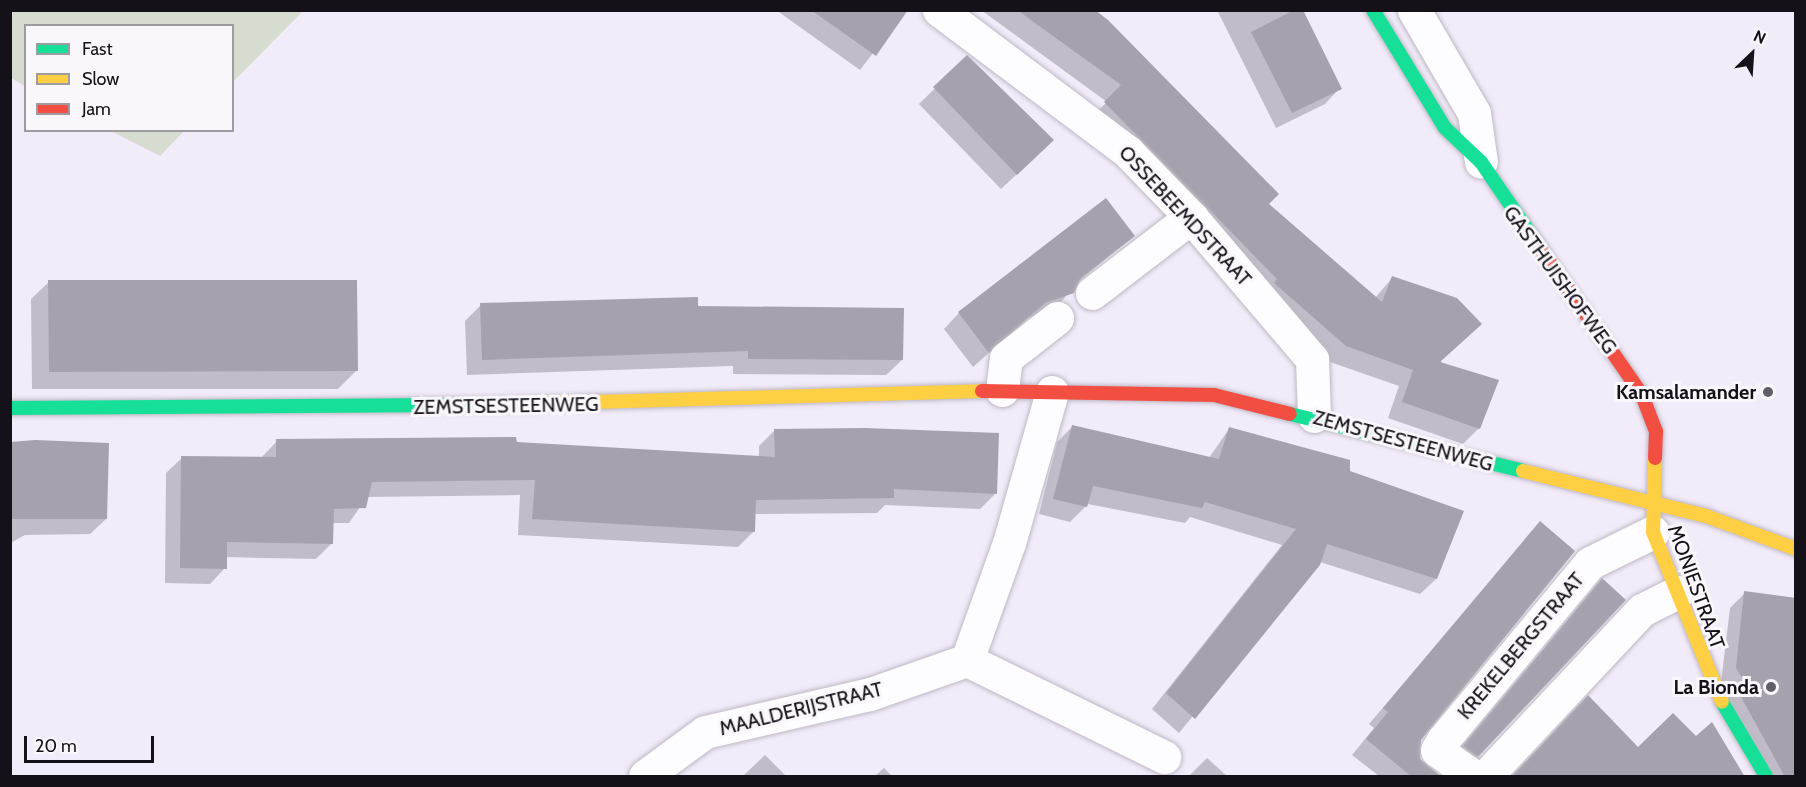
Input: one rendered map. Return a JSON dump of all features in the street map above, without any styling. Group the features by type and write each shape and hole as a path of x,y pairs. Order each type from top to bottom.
{"street":[{"name":"OSSEBEEMDSTRAAT","path":"939,10 1128,152 1191,217 1312,359 1314,416"},
{"path":"1381,24 1417,15"},
{"name":"GASTHUISHOFWEG","path":"1417,15 1474,113 1481,162"},
{"name":"GASTHUISHOFWEG","path":"1381,24 1444,128 1481,162 1642,395 1656,431 1652,517"},
{"path":"1092,294 1191,217"},
{"path":"1002,390 1006,358 1057,318"},
{"name":"ZEMSTSESTEENWEG","path":"10,408 377,409 1002,390 1214,395 1314,416 1652,517 1751,529 1796,549"},
{"path":"1052,392 1009,543 967,660 1164,757"},
{"name":"MONIESTRAAT","path":"1652,517 1708,678 1766,777"},
{"name":"KREKELBERGSTRAAT","path":"1473,777 1437,750 1443,740 1590,563 1652,517"},
{"path":"1486,777 1642,610 1678,592"},
{"name":"MAALDERIJSTRAAT","path":"645,777 705,732 870,694 967,660"}],"shaded area":[{"path":"11,10 303,11 234,81 234,24 24,24 24,85 11,78"},
{"path":"113,132 183,132 160,156"}],"building":[{"path":"811,10 908,10 876,56"},
{"path":"1017,10 1095,10 1108,20 1279,194 1269,204 1382,302 1392,276 1457,298 1482,324 1440,362 1499,380 1480,429 1402,402 1413,370 1346,346 1274,283 1277,279 1104,102 1121,85"},
{"path":"1294,10 1303,10 1342,89 1292,113 1251,32"},
{"path":"967,55 1054,140 1017,175 933,87"},
{"path":"1106,198 1135,236 1081,278 1074,293 1045,303 989,353 958,312"},
{"path":"48,280 357,280 358,371 49,372"},
{"path":"698,297 698,306 904,308 903,360 748,359 748,351 482,360 480,303"},
{"path":"1072,425 1219,459 1229,427 1350,460 1350,471 1464,511 1437,579 1327,544 1320,565 1195,719 1166,693 1296,529 1205,502 1202,508 1093,486 1087,507 1053,499"},
{"path":"865,428 999,433 997,494 894,489 894,498 756,500 755,532 532,519 535,480 372,482 366,508 334,509 333,544 227,542 227,569 180,568 181,456 276,457 276,439 516,437 517,442 775,457 774,429"},
{"path":"35,440 109,443 107,519 10,519 10,442"},
{"path":"1540,521 1575,551 1421,740 1420,759 1442,777 1412,777 1366,739 1388,712 1383,708"},
{"path":"1602,578 1626,600 1478,757 1463,746"},
{"name":"La Bionda","path":"1744,591 1796,598 1796,777 1785,777 1740,695 1748,688 1736,668"},
{"path":"1588,695 1638,747 1673,713 1696,736 1712,722 1745,777 1511,777"}],"traffic: fast":[{"path":"1373,10 1445,128 1481,162 1540,248"},
{"path":"10,408 485,405"},
{"path":"1290,414 1523,471"},
{"path":"1722,702 1766,776"}],"traffic: slow":[{"path":"485,405 982,391"},
{"path":"1655,458 1653,532 1722,702"},
{"path":"1523,471 1706,516 1796,549"}],"traffic: jam":[{"path":"1540,248 1642,395 1656,431 1655,458"},
{"path":"982,391 1214,395 1290,414"}],"place":[{"name":"Kamsalamander","path":"1768,392"},
{"name":"La Bionda","path":"1771,687"}]}
